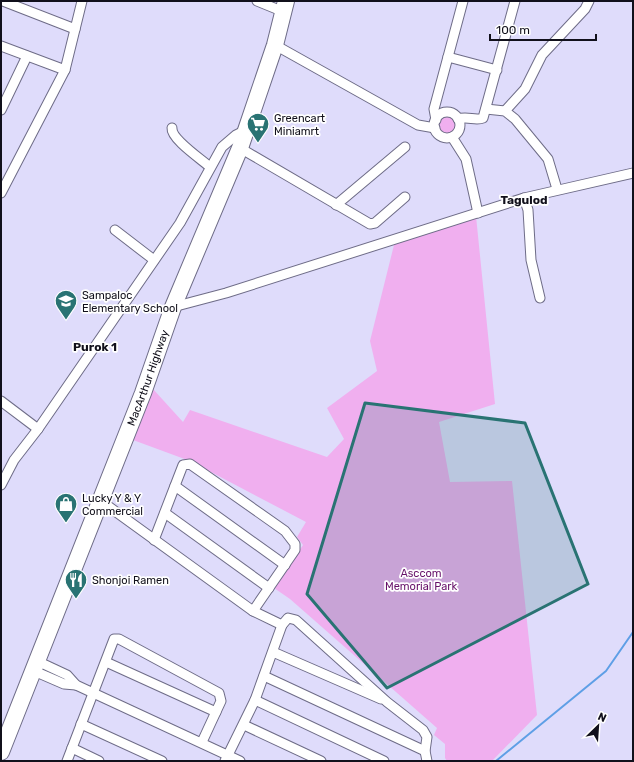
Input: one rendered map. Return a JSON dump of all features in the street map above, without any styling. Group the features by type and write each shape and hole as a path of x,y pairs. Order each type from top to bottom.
{"highway":[{"name":"MacArthur Highway","path":"1,752 144,393 174,307 240,148 275,45 285,6"}],"street":[{"path":"3,1 75,28"},
{"path":"1,193 65,70 82,1"},
{"path":"257,1 285,6"},
{"path":"275,45 418,126 435,124 444,113 452,114 460,123 458,131 452,137 443,137 436,132 435,124 434,109 463,1"},
{"path":"458,119 468,117 482,119 497,70 515,1"},
{"path":"505,111 525,89 542,55 585,9 589,1"},
{"path":"1,46 65,70"},
{"path":"1,110 27,56"},
{"path":"448,57 497,70"},
{"path":"486,109 505,111 515,119 544,152 551,166 557,190"},
{"path":"172,128 172,133 179,142 210,167"},
{"path":"1,485 14,460 38,429 180,223 222,147 236,135 246,130"},
{"path":"452,137 466,159 478,213"},
{"path":"336,205 405,147"},
{"path":"240,148 370,224 375,223 405,197"},
{"path":"174,307 226,293 524,198 633,173"},
{"path":"524,198 528,210 531,260 540,298"},
{"path":"115,230 154,260"},
{"path":"1,401 38,429"},
{"path":"154,540 183,465 190,464 285,531 296,547 253,610"},
{"path":"175,486 285,565"},
{"path":"101,501 253,610 282,625"},
{"path":"165,513 269,588"},
{"path":"227,758 255,700 282,625 288,618 296,620 387,702 423,730 427,738 425,751 427,761"},
{"path":"68,761 114,639 119,639 219,694 221,701 202,742"},
{"path":"273,652 387,702"},
{"path":"106,662 216,712"},
{"path":"36,666 64,684 76,685 202,742 227,758 240,761"},
{"path":"264,676 425,751"},
{"path":"255,700 384,761"},
{"path":"81,724 162,761"},
{"path":"244,725 321,761"},
{"path":"72,748 99,761"}],"highlighted area":[{"path":"365,403 525,423 588,584 387,688 307,594"}],"green space":[{"path":"447,116 453,119 456,125 453,131 447,134 441,131 438,125 441,119"},
{"name":"Asccom Memorial Park","path":"476,216 495,404 439,422 450,482 512,481 537,715 492,761 447,761 445,758 445,744 434,735 437,728 290,599 274,588 303,545 297,537 306,522 190,461 133,440 153,389 183,422 190,410 327,457 344,439 327,408 377,371 370,341 395,241"}],"waterway":[{"path":"496,761 606,671 633,632"}],"place":[{"name":"Greencart Miniamrt","path":"258,144"},
{"name":"Sampaloc Elementary School","path":"66,320"},
{"name":"Lucky Y & Y Commercial","path":"66,524"},
{"name":"Shonjoi Ramen","path":"76,600"}],"district":[{"name":"Tagulod","path":"524,200"},
{"name":"Purok 1","path":"95,347"}]}
